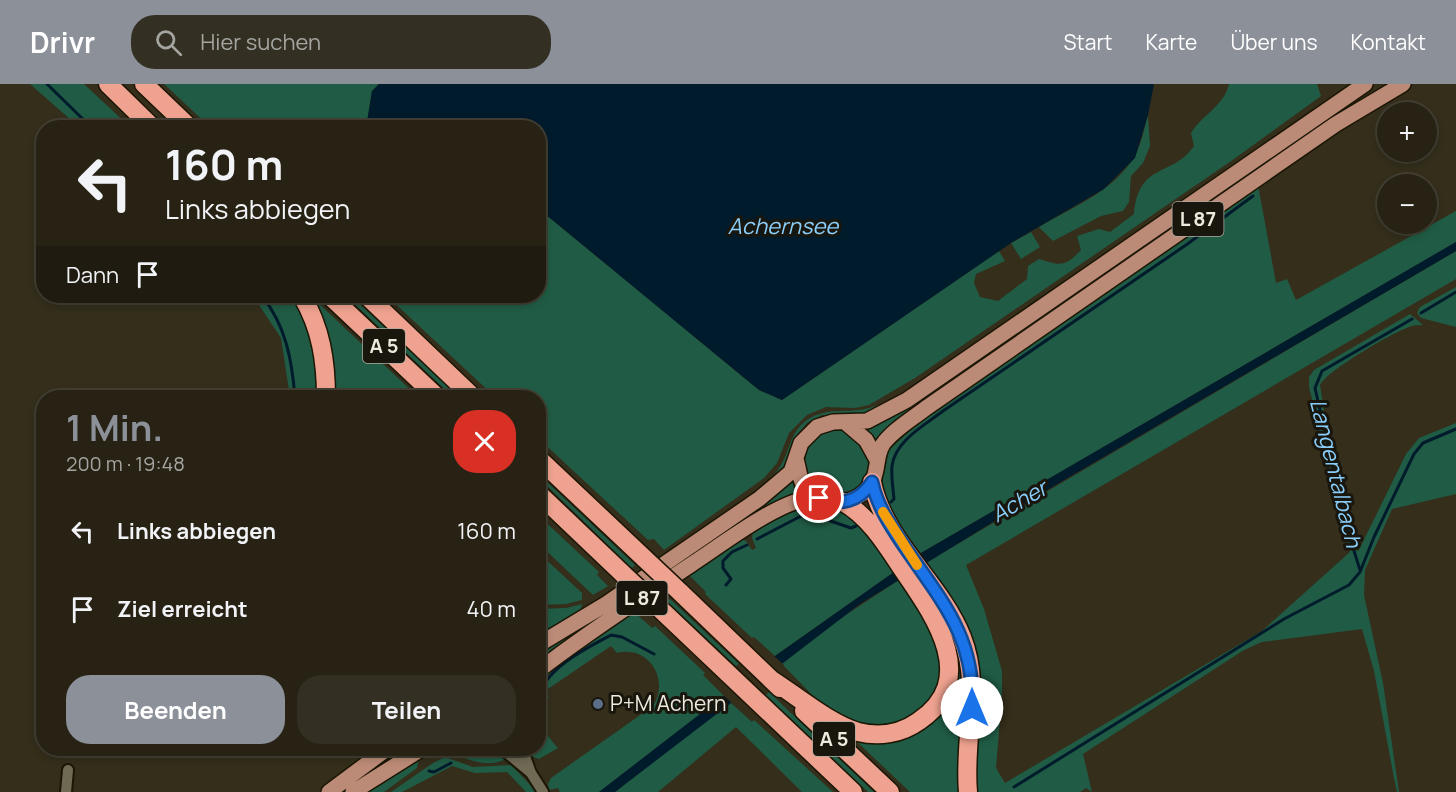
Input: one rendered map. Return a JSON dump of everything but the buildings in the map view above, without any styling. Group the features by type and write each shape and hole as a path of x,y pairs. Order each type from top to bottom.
{"highway":[{"path":"108,84 145,120"},
{"path":"144,84 182,120"},
{"path":"306,303 322,344 326,367 326,390"},
{"name":"A 5","path":"337,303 430,390"},
{"name":"A 5","path":"374,303 466,390"},
{"name":"A 5","path":"546,466 890,792"},
{"path":"872,482 899,552"},
{"name":"A 5","path":"546,501 853,792"},
{"path":"843,502 859,513 899,552 921,584 960,632 971,665 973,695 967,767 968,792"},
{"path":"776,684 835,721 858,732 890,733 902,730 919,721 933,709 942,694 949,659 938,622 921,584"}],"main road":[{"name":"L 87","path":"846,423 867,421 907,400 1365,84"},
{"name":"L 87","path":"878,460 884,443 926,408 1336,124 1403,84"},
{"path":"828,423 846,423 866,440 878,460 872,482 859,496 843,502 830,502 816,497 804,486 796,459 801,443 812,430 828,423"},
{"name":"L 87","path":"546,640 596,610 746,509 788,475 796,459"},
{"name":"L 87","path":"546,665 587,634 747,528 793,503 816,497"},
{"path":"329,792 377,756"},
{"path":"353,792 410,756"}],"street":[{"path":"511,756 531,773"},
{"path":"525,756 531,773 543,792"},
{"path":"66,792 68,770"}],"green space":[{"path":"30,84 84,84 123,120 71,120"},
{"path":"164,84 379,84 372,91 367,120 203,120"},
{"path":"1229,84 1317,84 1321,96 1234,159 915,378 869,405 855,408 826,407 807,415 789,433 777,463 764,478 664,550 654,539 648,540 546,445 546,390 488,390 394,303 546,303 546,215 759,390 782,400 999,251 1005,261 976,274 974,283 980,297 998,301 1027,279 1028,266 1039,259 1058,264 1071,260 1081,250 1077,236 1099,229 1110,232 1134,214 1142,186 1149,178 1176,163 1194,146 1191,133 1226,92"},
{"path":"1148,115 1150,146 1143,163 1131,176 1129,202 1123,211 1101,216 1053,241 1039,227 1090,198 1124,171 1138,149"},
{"path":"1258,185 1276,283 1287,279 1296,300 1415,234 1437,234 1437,222 1456,211 1456,242 921,553 896,523 881,488 889,450 926,416"},
{"path":"1031,232 1040,247 1021,259 1011,243"},
{"path":"1456,251 1456,279 966,565 984,609 1002,671 996,768 1005,783 1262,631 1350,552 1309,387 1309,377 1314,370 1410,314 1423,325 1411,326 1375,344 1335,370 1320,385 1326,423 1358,552 1406,454 1419,438 1456,423 1456,494 1392,509 1365,570 1364,595 1383,683 1399,792 1397,792 1394,778 1374,671 1362,629 1262,642 1244,650 1083,754 1092,792 1086,788 1080,792 972,792 977,698 938,579 927,562"},
{"path":"1456,287 1456,327 1421,318 1417,313 1420,307"},
{"path":"258,303 300,303 310,322 320,390 289,390 281,338"},
{"path":"311,303 318,303 411,390 329,390"},
{"path":"353,303 358,303 452,390 446,390"},
{"path":"924,397 926,399 874,441 865,430"},
{"path":"878,405 879,408 863,415 822,415 807,423 795,437 784,468 769,483 738,505 777,471 796,431 807,420 823,413 859,410"},
{"path":"834,430 852,435 860,443 869,460 863,480 854,489 842,494 829,493 811,487 806,469 805,460 810,444 823,433"},
{"path":"795,480 800,492 546,658 546,649 670,571"},
{"path":"546,481 635,565 632,568 546,485"},
{"path":"812,506 840,511 857,519 894,572 775,656 705,594 706,592 688,574 741,539 746,541 752,550 756,548 752,538 753,532 790,512"},
{"path":"546,522 599,572 597,575 608,586 593,595 546,551"},
{"path":"546,560 582,593 582,600 566,604 546,605"},
{"path":"899,580 943,650 938,692 901,726 860,727 824,707 781,663 826,628"},
{"path":"670,599 739,664 736,666 667,601"},
{"path":"582,604 580,613 546,634 546,609 566,608"},
{"path":"633,611 652,628 655,626 705,673 703,675 724,696 599,792 560,792 558,788 549,790 548,784 551,778 653,706 658,696 659,686 658,676 647,659 639,654 617,653 611,646 546,690 546,675"},
{"path":"945,618 963,659 963,792 910,792 854,739 936,712"},
{"path":"769,692 874,792 868,792 766,695"},
{"path":"730,702 752,722 754,720 833,792 802,792 736,727 658,792 615,792"},
{"path":"546,733 548,736 558,748 546,755"},
{"path":"458,756 502,756 506,759 491,763 476,762"},
{"path":"445,757 473,767 511,765 537,792 526,792 507,772 475,773 452,766 402,792 391,792"},
{"path":"419,758 417,768 384,792 364,792"}],"water":[{"name":"Achernsee","path":"379,84 1154,84 1148,115 1135,158 1104,189 1011,243 782,400 759,390 546,215 546,120 367,120 372,91"},
{"name":"Acher","path":"1456,242 1456,251 1001,517 860,604 615,792 599,792 775,656 921,553"}],"pier":[{"path":"772,654 784,665 733,704 722,694"}],"waterway":[{"path":"47,84 84,120"},
{"path":"891,502 894,499 892,482 894,457 912,434 1186,245 1253,196"},
{"name":"Langentalbach","path":"1421,313 1456,292"},
{"path":"267,303 282,331 292,370 294,390"},
{"name":"Langentalbach","path":"1360,570 1346,525 1315,388 1322,371 1412,319"},
{"path":"1014,787 1284,619 1349,585 1360,572 1374,537 1414,454 1423,443 1456,429"},
{"path":"757,539 803,515 816,516 851,528 856,526"},
{"path":"726,585 731,579 723,568 723,561 732,552 747,545"},
{"path":"546,681 568,660 611,635 622,637 654,654"},
{"path":"429,771 434,772 451,763"}],"slow traffic":[{"path":"883,512 917,565"}],"place":[{"name":"P+M Achern","path":"598,704"}],"route":[{"path":"819,498 837,503 850,501 866,491 872,482 889,523 948,610 960,632 971,665 972,708"}]}
